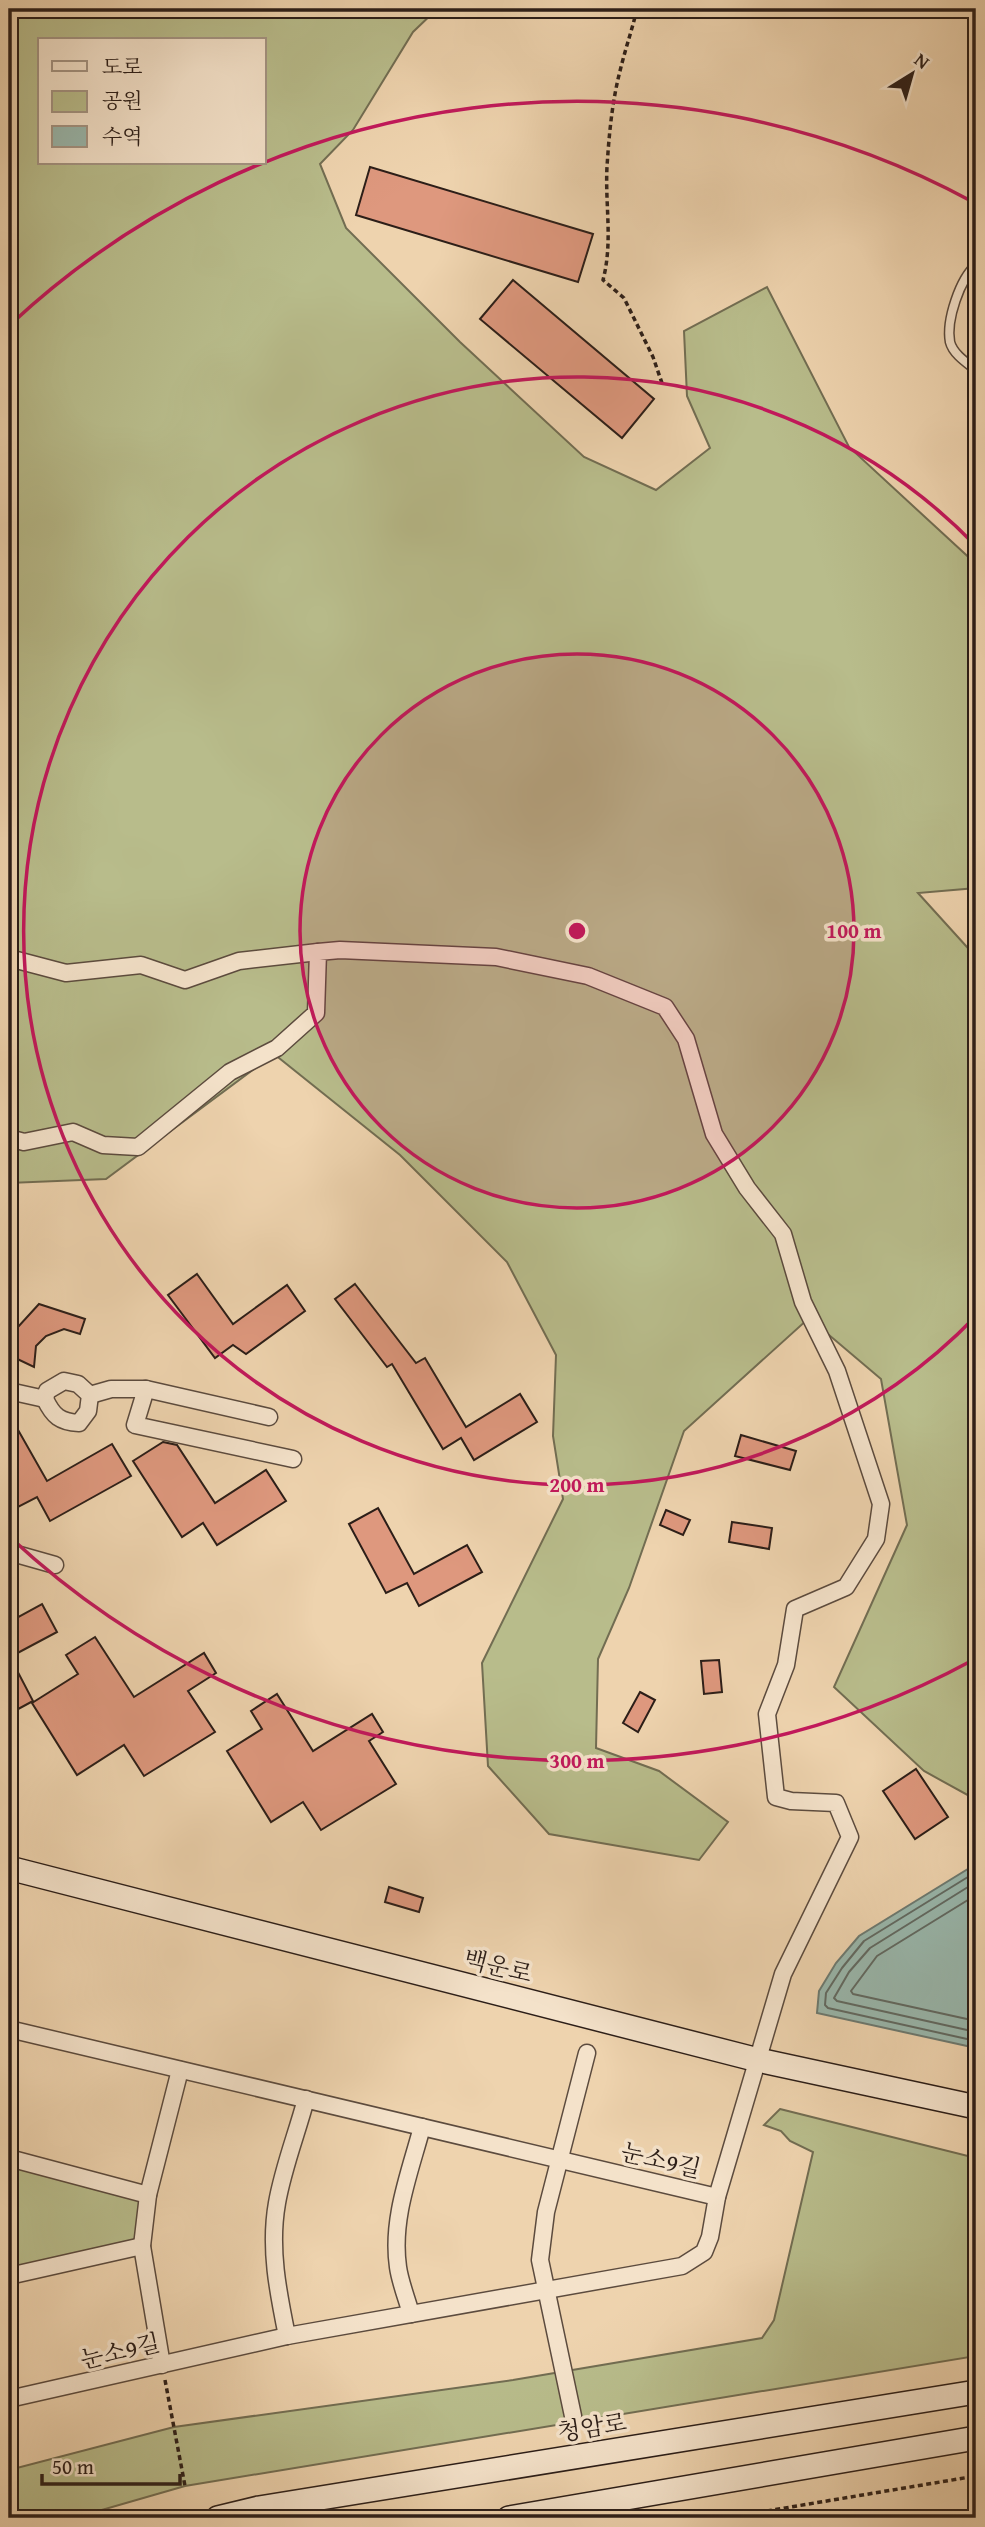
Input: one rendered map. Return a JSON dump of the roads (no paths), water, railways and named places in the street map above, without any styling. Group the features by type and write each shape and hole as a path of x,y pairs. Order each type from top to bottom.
{"main road":[{"name":"백운로","path":"9,1868 758,2060 976,2108"},
{"name":"청암로","path":"218,2518 259,2508 976,2392"},
{"path":"509,2518 976,2438"}],"street":[{"path":"9,958 66,973 141,965 186,980 239,961 340,950 496,957 588,976 665,1007 686,1039 714,1134 747,1188 783,1234 803,1302 837,1371 881,1504 876,1539 846,1587 795,1609 786,1665 766,1714 776,1797 791,1801 836,1803 850,1837 783,1975 717,2197"},
{"path":"9,1138 24,1142 73,1132 103,1145 138,1147 230,1072 277,1048 316,1013 318,952"},
{"path":"64,1381 78,1384 90,1395 88,1411 79,1423 63,1422 51,1412 45,1399 47,1391 64,1381"},
{"path":"90,1395 111,1389 146,1389 269,1418"},
{"path":"146,1389 135,1425 293,1459"},
{"path":"9,1391 45,1399"},
{"path":"9,1552 55,1565"},
{"name":"눈소9길","path":"9,2029 717,2197 710,2237 704,2252 691,2263 682,2266 287,2336 9,2399"},
{"path":"573,2416 540,2260 542,2238 559,2159 587,2053"},
{"path":"162,2365 142,2246 148,2195 180,2070"},
{"path":"287,2336 276,2279 274,2243 277,2203 306,2099"},
{"path":"411,2314 398,2268 396,2242 398,2215 422,2127"},
{"path":"9,2158 148,2195"},
{"path":"9,2276 142,2246"}],"lane":[{"path":"976,265 967,273 953,307 950,343 962,361 976,369"}],"water":[{"path":"976,1864 976,2048 817,2013 819,1991 836,1963 859,1936"}]}
